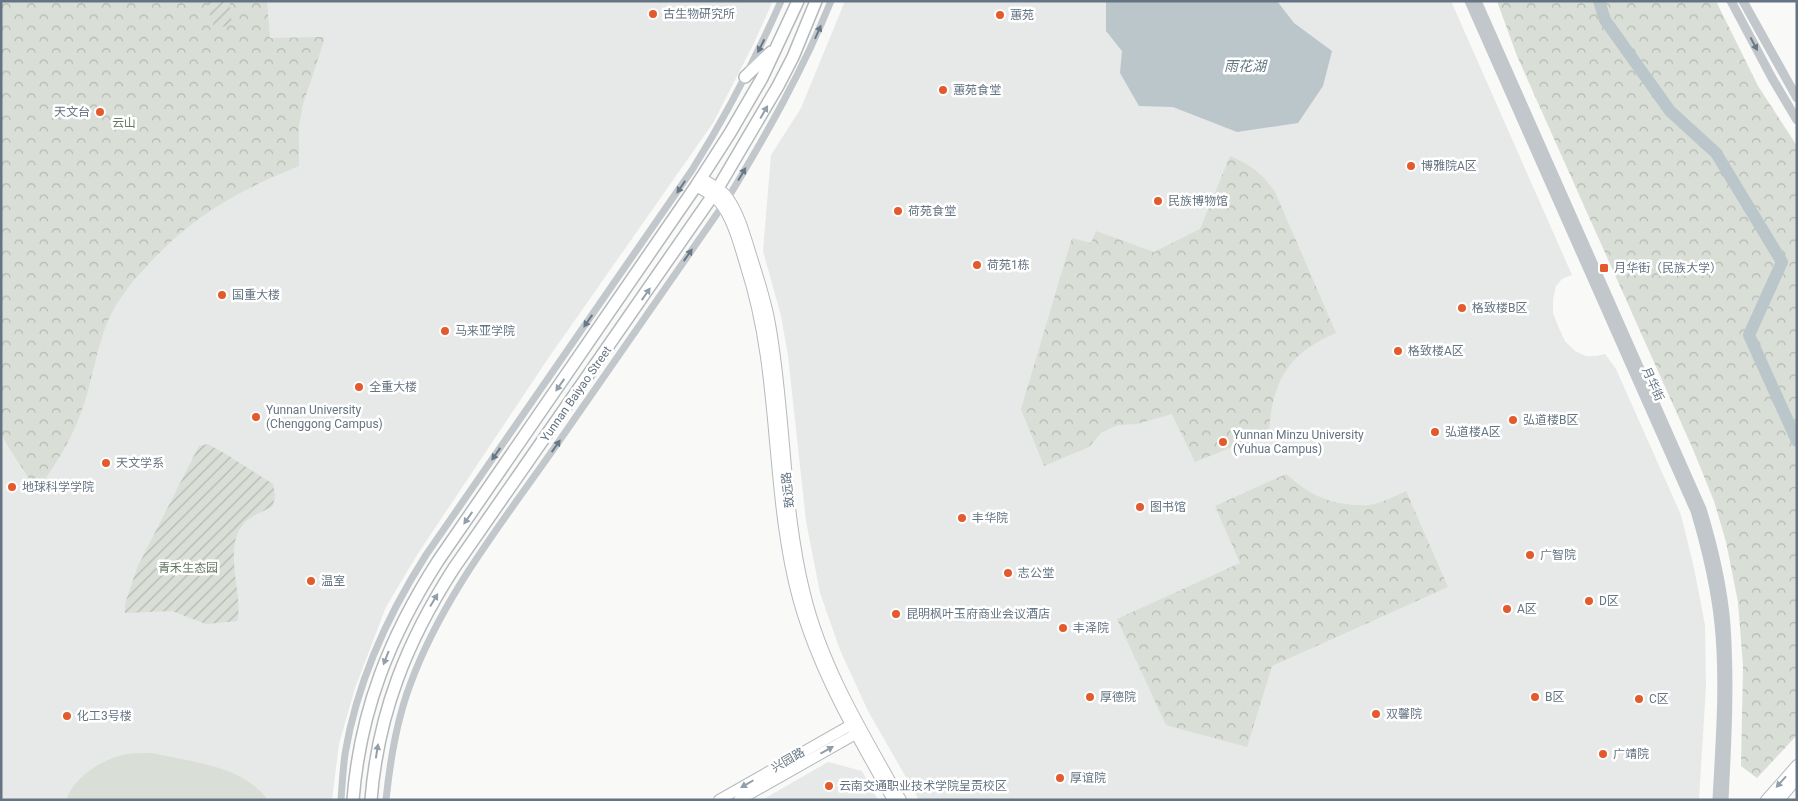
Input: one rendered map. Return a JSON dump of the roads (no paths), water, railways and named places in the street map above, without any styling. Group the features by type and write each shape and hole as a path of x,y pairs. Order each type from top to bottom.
{"main road":[{"name":"Yunnan Baiyao Street","path":"353,800 363,730 376,686 393,641 414,598 699,182 762,78 798,1"},
{"name":"Yunnan Baiyao Street","path":"371,800 378,744 387,706 399,672 432,602 684,239 740,154 793,57 816,1"},
{"path":"745,77 778,46"},
{"path":"724,143 724,148 728,153 733,155 740,154"},
{"name":"致远路","path":"699,182 715,192 736,212 762,288 776,362 791,516 805,596 832,672 856,728 892,800"},
{"path":"668,228 674,227 679,229 683,233 684,239"},
{"name":"致远路","path":"856,728 901,800"},
{"name":"兴园路","path":"719,800 856,728"},
{"name":"兴园路","path":"739,800 856,728"},
{"path":"1766,800 1797,765"},
{"path":"1779,800 1797,779"}],"street":[{"path":"341,800 345,755 355,709 369,665 404,589 692,170 718,129 781,1"},
{"path":"386,800 388,772 397,726 409,686 443,612 488,543 725,202 756,151 804,62 831,1"},
{"name":"月华街","path":"1469,1 1695,511 1707,551 1719,624 1721,685 1717,800"},
{"name":"月华街","path":"1477,1 1702,509 1714,550 1726,623 1728,685 1724,800"},
{"path":"1732,1 1772,78 1797,120"},
{"path":"1743,1 1797,98"}],"water":[{"name":"雨花湖","path":"1106,1 1277,1 1294,23 1332,51 1323,86 1298,123 1237,132 1173,107 1139,106 1120,73 1122,51 1106,31"}],"waterway":[{"path":"1599,1 1605,20 1670,111 1716,153 1782,262 1749,335 1797,441"}],"place":[{"name":"古生物研究所","path":"653,14"},
{"name":"蕙苑","path":"1000,15"},
{"name":"蕙苑食堂","path":"943,90"},
{"name":"天文台","path":"100,112"},
{"name":"博雅院A区","path":"1411,166"},
{"name":"民族博物馆","path":"1158,201"},
{"name":"荷苑食堂","path":"898,211"},
{"name":"荷苑1栋","path":"977,265"},
{"name":"月华街（民族大学）","path":"1604,268"},
{"name":"国重大楼","path":"222,295"},
{"name":"格致楼B区","path":"1462,308"},
{"name":"马来亚学院","path":"445,331"},
{"name":"格致楼A区","path":"1398,351"},
{"name":"全重大楼","path":"359,387"},
{"name":"Yunnan University (Chenggong Campus)","path":"256,417"},
{"name":"弘道楼B区","path":"1513,420"},
{"name":"弘道楼A区","path":"1435,432"},
{"name":"Yunnan Minzu University (Yuhua Campus)","path":"1223,442"},
{"name":"天文学系","path":"106,463"},
{"name":"地球科学学院","path":"12,487"},
{"name":"图书馆","path":"1140,507"},
{"name":"丰华院","path":"962,518"},
{"name":"广智院","path":"1530,555"},
{"name":"志公堂","path":"1008,573"},
{"name":"温室","path":"311,581"},
{"name":"D区","path":"1589,601"},
{"name":"A区","path":"1507,609"},
{"name":"昆明枫叶玉府商业会议酒店","path":"896,614"},
{"name":"丰泽院","path":"1063,628"},
{"name":"厚德院","path":"1090,697"},
{"name":"B区","path":"1535,697"},
{"name":"C区","path":"1639,699"},
{"name":"双馨院","path":"1376,714"},
{"name":"化工3号楼","path":"67,716"},
{"name":"广靖院","path":"1603,754"},
{"name":"厚谊院","path":"1060,778"},
{"name":"云南交通职业技术学院呈贡校区","path":"829,786"}],"park label":[{"name":"云山","path":"124,123"},
{"name":"青禾生态园","path":"188,568"}]}
